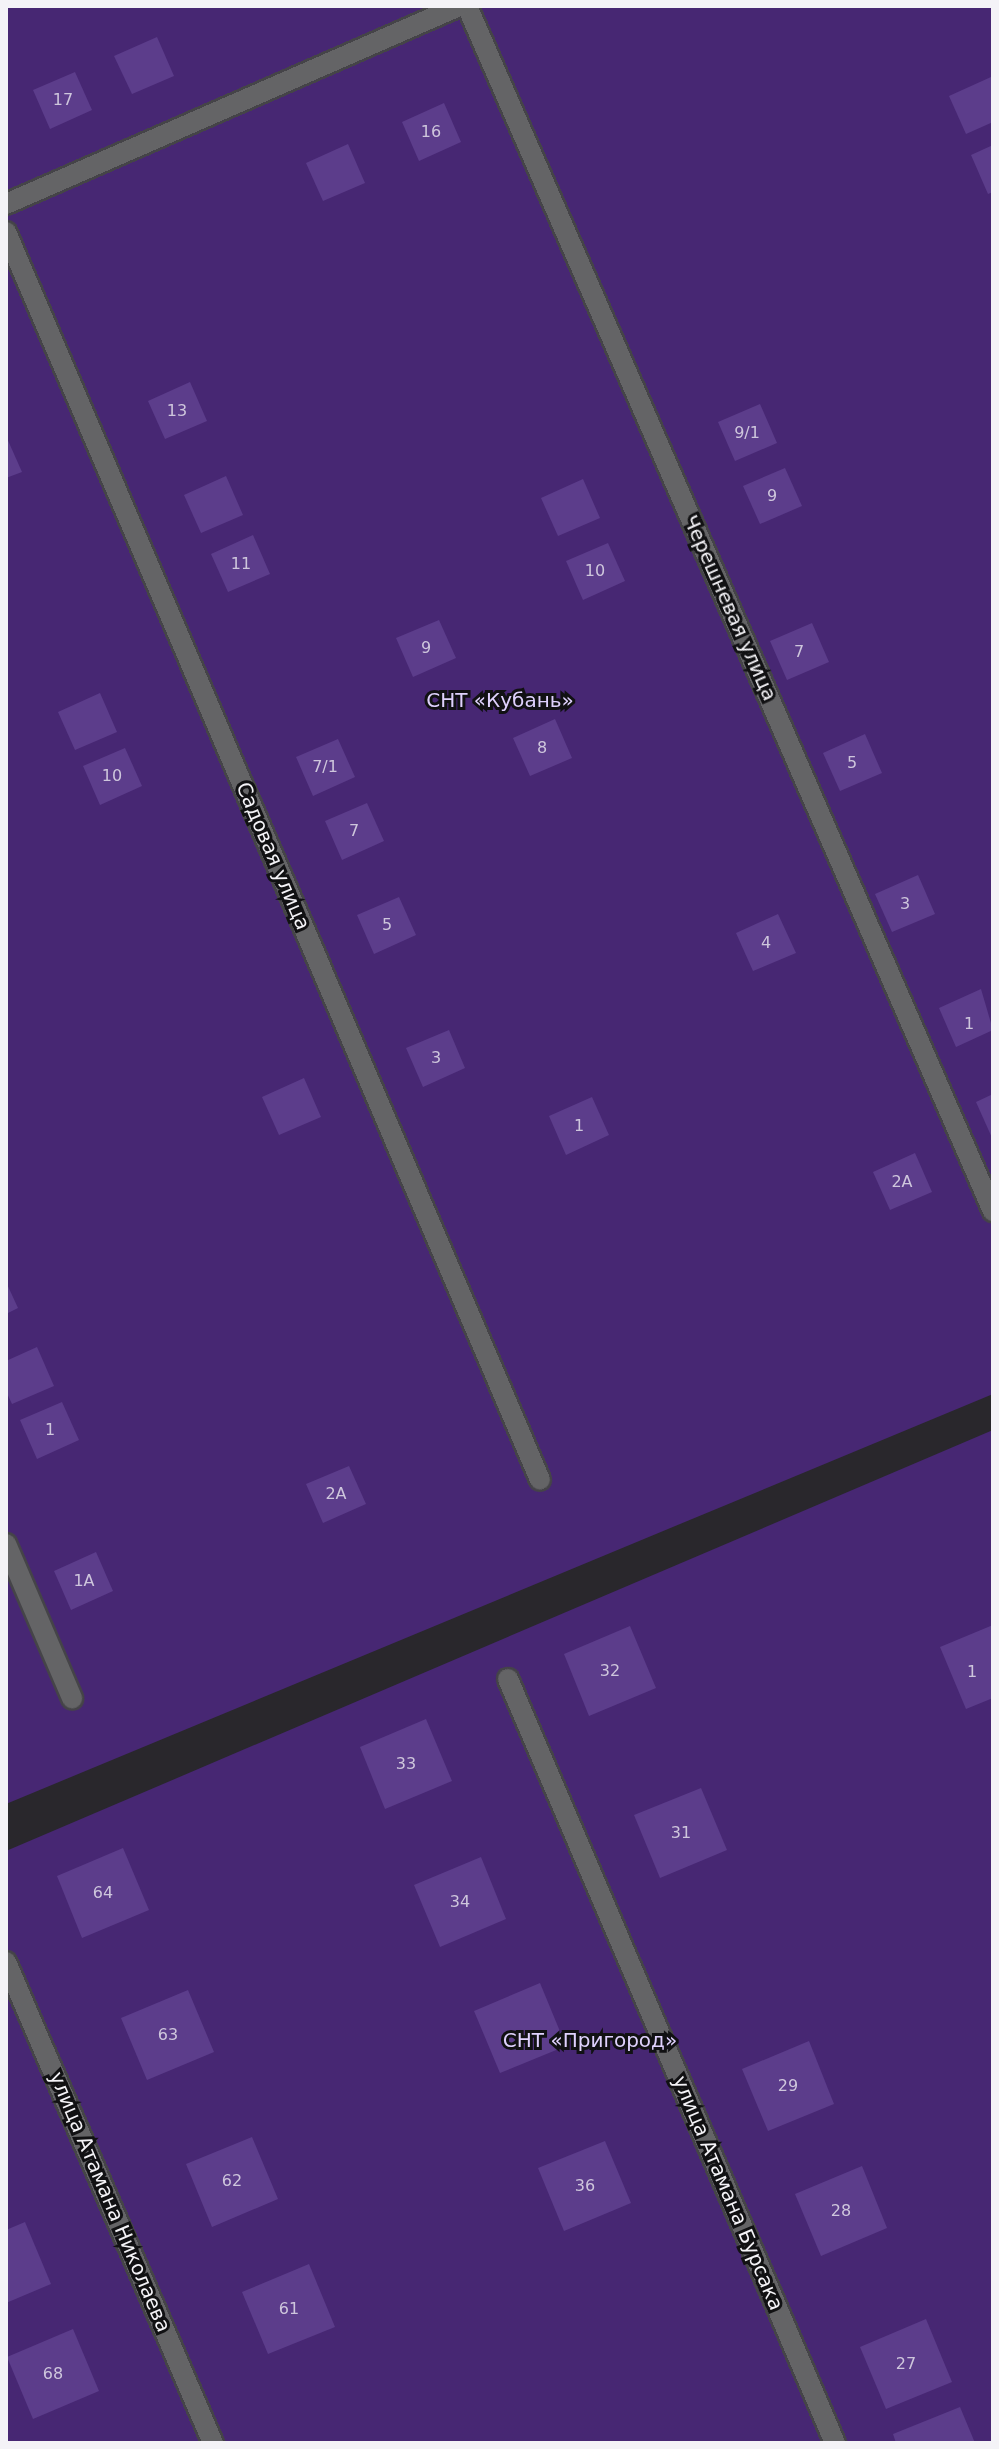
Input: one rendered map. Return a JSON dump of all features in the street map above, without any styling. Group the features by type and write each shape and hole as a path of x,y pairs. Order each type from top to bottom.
{"street":[{"path":"6,204 459,6"},
{"name":"Черешневая улица","path":"467,6 993,1211"},
{"name":"Садовая улица","path":"6,232 540,1480"},
{"path":"6,1544 72,1698"},
{"name":"улица Атамана Бурсака","path":"508,1679 835,2443"},
{"name":"улица Атамана Николаева","path":"6,1962 213,2443"}],"green space":[{"name":"СНТ «Кубань»","path":"6,6 993,6 993,1394 6,1804"},
{"name":"СНТ «Пригород»","path":"993,1430 993,2443 6,2443 6,1851"}],"building":[{"path":"157,37 174,76 132,94 114,56"},
{"path":"75,72 92,110 50,129 33,90"},
{"path":"991,77 993,122 966,134 949,96"},
{"path":"444,103 461,142 419,161 402,122"},
{"path":"348,144 365,183 323,201 306,163"},
{"path":"993,145 993,192 988,194 971,155"},
{"path":"190,382 207,421 165,439 148,401"},
{"path":"760,404 777,443 735,461 718,422"},
{"path":"6,436 22,472 6,478"},
{"path":"785,468 802,506 760,524 743,486"},
{"path":"226,476 243,515 201,533 184,495"},
{"path":"583,479 600,518 558,536 541,498"},
{"path":"253,535 270,574 228,592 211,554"},
{"path":"608,543 625,581 583,600 566,561"},
{"path":"439,620 456,658 413,677 396,638"},
{"path":"812,623 829,662 787,680 770,641"},
{"path":"100,693 117,732 75,750 58,712"},
{"path":"555,719 572,758 530,776 513,738"},
{"path":"865,734 882,773 840,791 823,753"},
{"path":"338,739 355,777 313,796 296,757"},
{"path":"125,748 142,786 100,805 83,766"},
{"path":"367,803 384,841 342,860 325,821"},
{"path":"918,875 935,914 892,932 875,894"},
{"path":"399,897 416,935 374,954 357,915"},
{"path":"778,914 796,953 753,971 736,933"},
{"path":"981,989 993,1030 956,1047 939,1008"},
{"path":"449,1030 465,1068 423,1087 406,1048"},
{"path":"304,1078 321,1117 279,1135 262,1097"},
{"path":"993,1094 993,1140 976,1102"},
{"path":"592,1097 609,1135 566,1155 549,1116"},
{"path":"915,1153 932,1192 890,1210 873,1172"},
{"path":"6,1282 18,1308 6,1314"},
{"path":"37,1347 54,1386 12,1404 6,1391 6,1361"},
{"path":"62,1402 79,1440 37,1459 20,1420"},
{"path":"349,1466 366,1504 323,1523 306,1484"},
{"path":"96,1552 113,1591 71,1610 54,1571"},
{"path":"993,1625 993,1698 966,1709 940,1647"},
{"path":"630,1626 656,1688 589,1716 564,1654"},
{"path":"426,1719 452,1781 385,1809 360,1747"},
{"path":"701,1788 727,1850 660,1878 634,1815"},
{"path":"123,1848 149,1910 82,1938 57,1876"},
{"path":"481,1857 506,1919 440,1947 414,1885"},
{"path":"540,1983 566,2046 500,2073 474,2011"},
{"path":"188,1990 214,2052 147,2080 121,2018"},
{"path":"809,2041 834,2104 768,2131 742,2069"},
{"path":"252,2137 278,2199 212,2227 186,2164"},
{"path":"605,2141 631,2203 564,2231 538,2168"},
{"path":"862,2166 887,2228 821,2256 795,2194"},
{"path":"25,2222 51,2284 6,2303 6,2230"},
{"path":"309,2264 335,2327 268,2354 242,2292"},
{"path":"926,2319 952,2382 886,2409 860,2347"},
{"path":"73,2329 99,2391 33,2419 7,2357"},
{"path":"960,2407 975,2443 896,2443 893,2434"}]}
